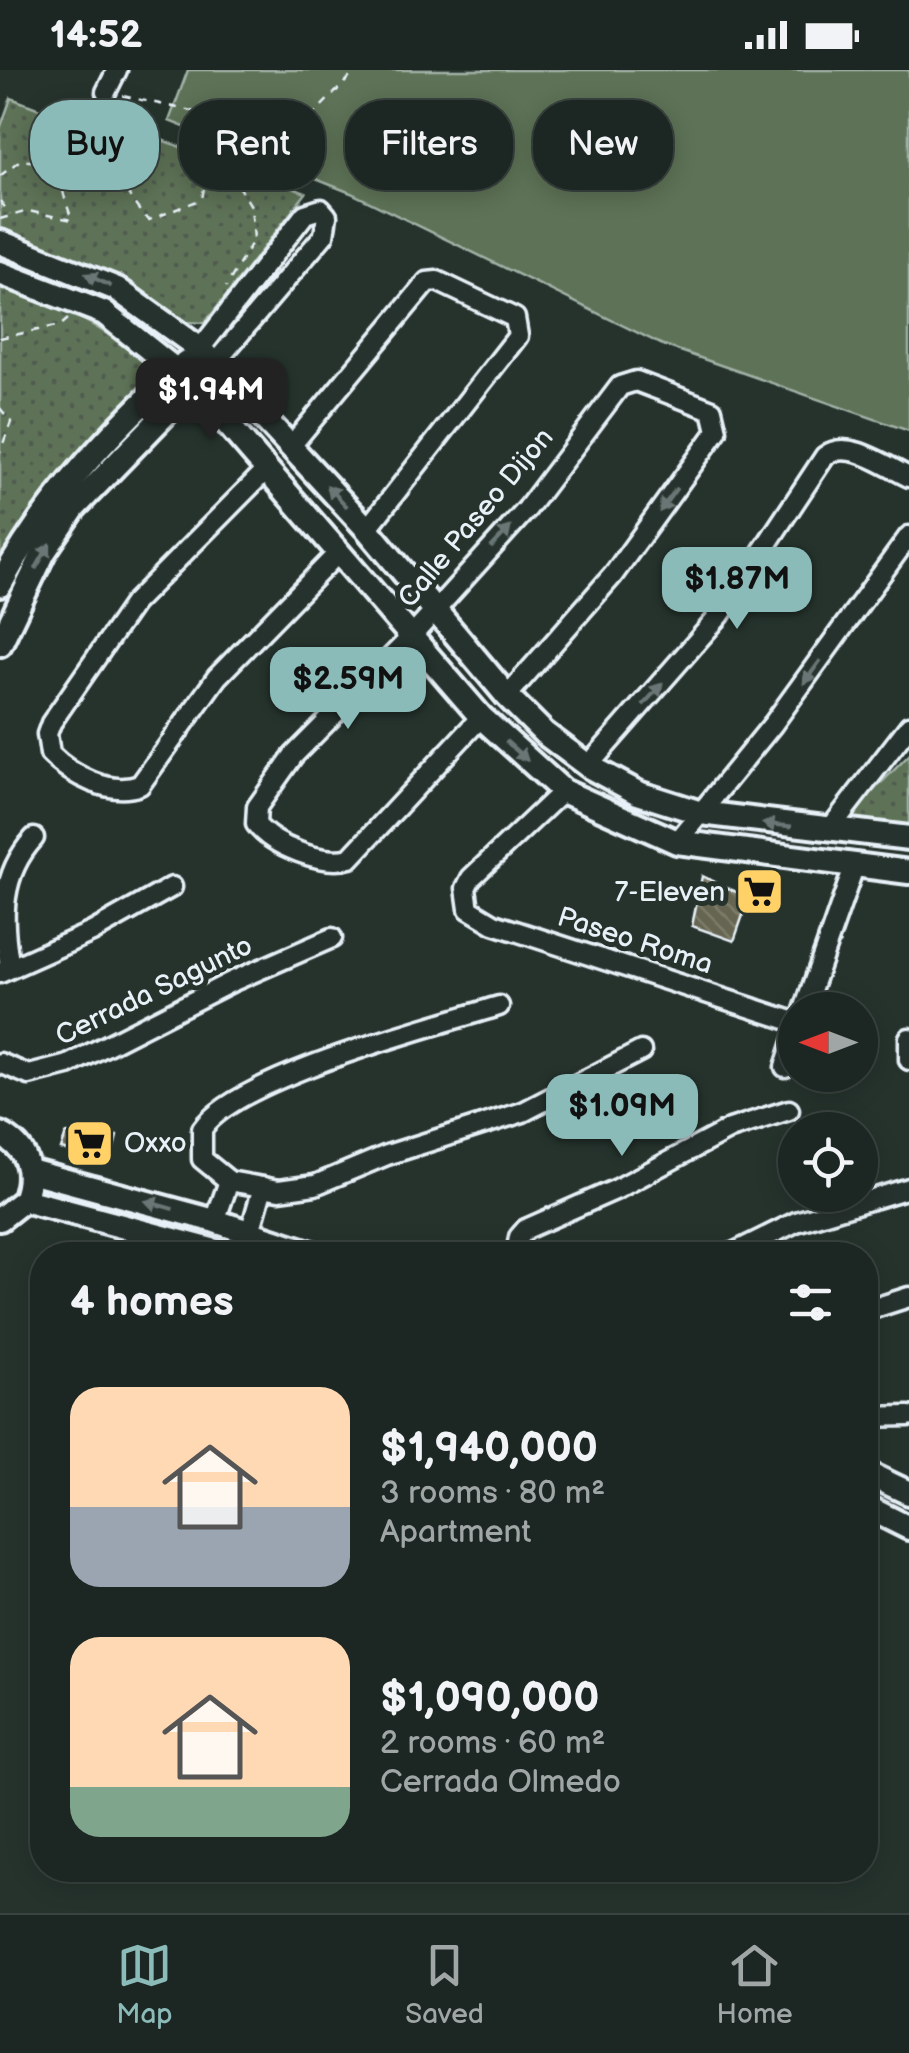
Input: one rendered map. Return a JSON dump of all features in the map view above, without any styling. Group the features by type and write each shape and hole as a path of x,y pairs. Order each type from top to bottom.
{"street":[{"path":"106,92 117,70"},
{"path":"0,644 44,552 74,508 185,377 207,356 324,234 327,216 321,209 306,214 233,307 207,356"},
{"path":"0,242 117,289 207,356 368,529 507,696 544,734 588,766 638,793 701,814 909,838"},
{"path":"0,273 104,313 185,377 481,717 562,791 677,842 909,872"},
{"path":"290,447 426,282 438,281 515,318 518,336 368,529"},
{"path":"0,584 26,536 125,419 185,377"},
{"name":"Calle Paseo Dijon","path":"481,717 350,858 327,860 270,838 256,824 256,808 292,756 412,636 527,509 626,382 636,381 712,410 717,418 717,432 613,576 507,696"},
{"path":"588,766 720,615 834,449 848,449 909,477"},
{"path":"267,468 134,603 51,722 46,746 57,761 85,778 121,789 140,785 217,677 340,551"},
{"path":"677,842 773,724 909,536"},
{"path":"829,830 909,726"},
{"name":"Paseo Roma","path":"562,791 471,878 466,900 469,909 494,924 778,1016"},
{"path":"34,838 12,864 6,884 5,970 92,932 172,887"},
{"path":"810,992 854,867"},
{"name":"Cerrada Sagunto","path":"0,1063 29,1075 68,1065 231,982 332,938"},
{"path":"499,1006 336,1056 222,1107 202,1129 199,1143 211,1170 246,1184 316,1184 387,1154 523,1112 641,1052"},
{"path":"519,1242 526,1229 617,1188 730,1129 789,1110"},
{"path":"0,1134 24,1154 30,1172 24,1200 0,1219"},
{"path":"30,1172 280,1242"},
{"path":"215,1221 246,1184"},
{"path":"246,1184 250,1232"},
{"path":"755,1242 796,1222 909,1188"},
{"path":"24,1200 181,1242"},
{"path":"878,1307 909,1297"},
{"path":"878,1417 909,1416"},
{"path":"878,1478 909,1493"},
{"path":"878,1512 909,1528"}],"path":[{"path":"106,92 270,128 313,114 357,70"},
{"path":"0,176 20,160 30,161"},
{"path":"125,190 134,208 149,220 202,198 207,172 217,169 233,176 250,206 254,239 225,283 233,307"},
{"path":"0,219 28,212 72,220 61,190"},
{"path":"0,201 11,215"},
{"path":"0,338 61,324 69,318 58,312"},
{"path":"0,408 11,422 0,452"}],"green space":[{"path":"188,70 909,70 909,431 663,345 325,183 325,100 179,100 179,125 169,121"},
{"path":"11,98 30,105 30,190 159,190 159,139 179,146 179,190 306,193 205,323 164,321 0,242 0,129"},
{"path":"0,288 80,318 151,367 147,385 0,566"},
{"path":"909,755 909,836 856,832 849,815"}],"building":[{"path":"702,876 749,898 734,941 692,926"},
{"name":"Oxxo","path":"66,1134 117,1136 111,1160 61,1149"}],"place":[{"name":"7-Eleven","path":"760,892"},
{"name":"Oxxo","path":"89,1143"}]}
